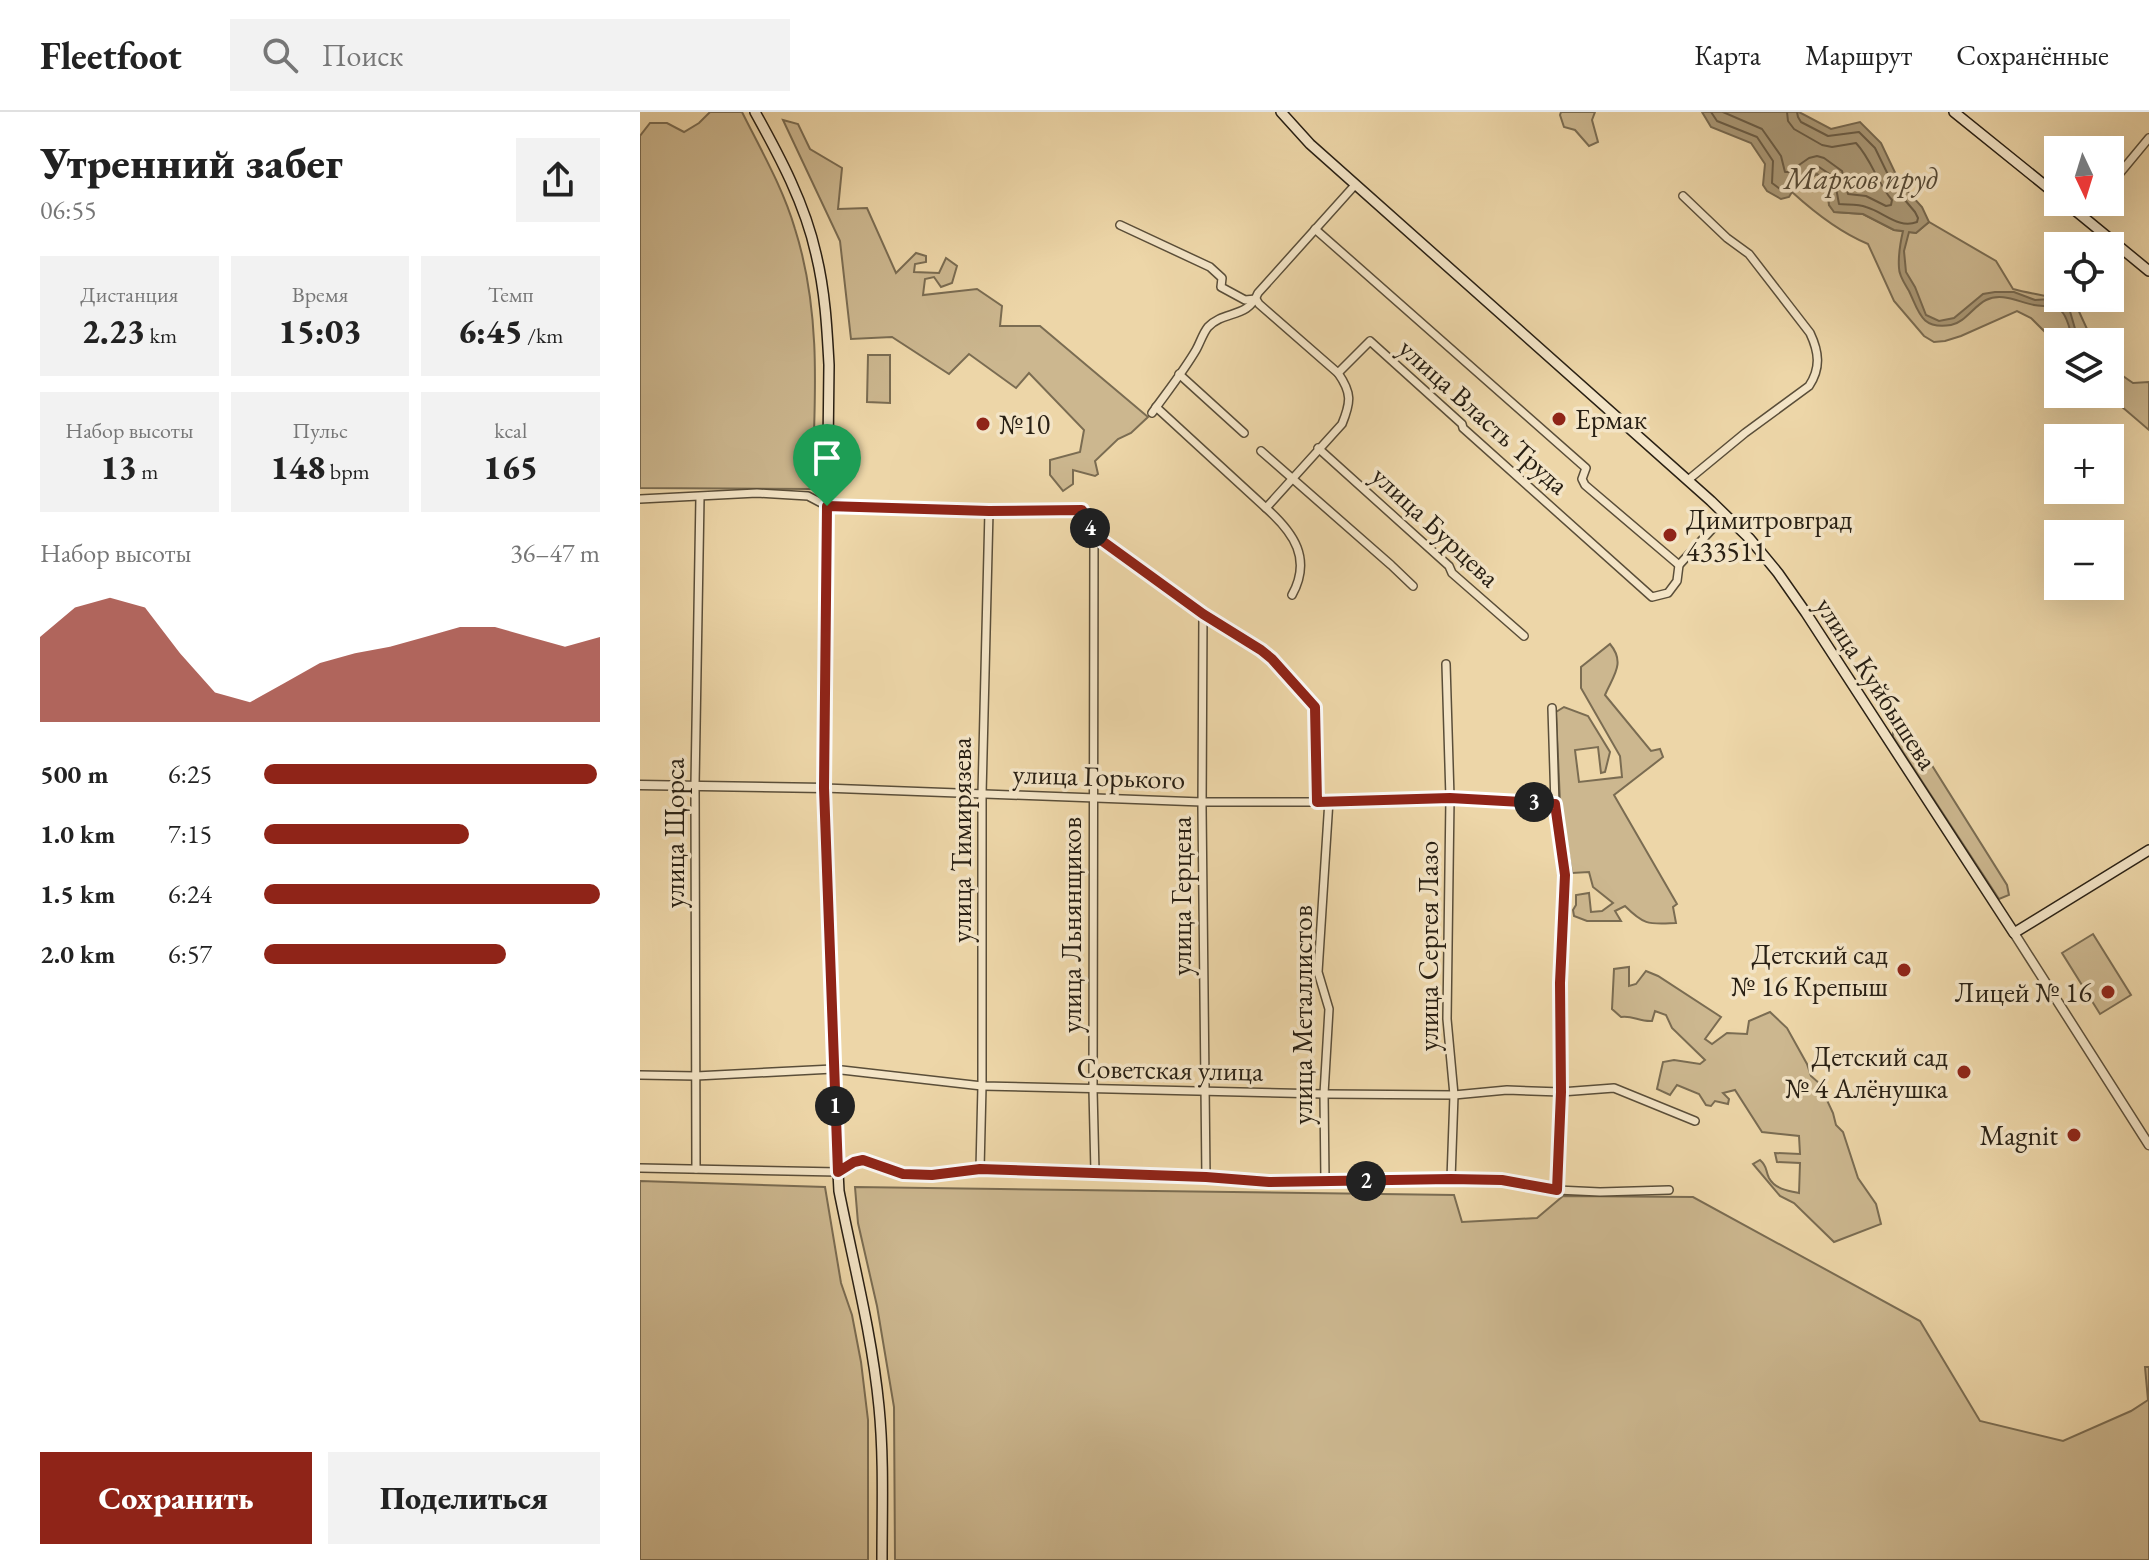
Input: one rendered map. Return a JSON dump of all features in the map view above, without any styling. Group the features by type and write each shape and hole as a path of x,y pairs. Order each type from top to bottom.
{"main road":[{"path":"755,112 777,150 799,200 816,253 826,306 829,365 824,788 833,1069 839,1191 874,1364 879,1408 882,1560"},
{"name":"улица Куйбышева","path":"1281,112 1310,144 1355,185 1688,480 1750,539 1806,613 2014,933"},
{"path":"1954,112 2044,185"},
{"path":"2083,217 2149,271"},
{"path":"2014,933 2149,850"}],"street":[{"path":"2124,168 2149,138"},
{"path":"1292,595 1300,580 1300,554 1287,530 1154,410 1197,349 1207,328 1222,318 1245,311 1355,185"},
{"path":"1683,196 1727,238 1749,254 1810,333 1817,347 1818,361 1816,376 1809,386 1688,480"},
{"path":"1120,225 1210,267 1222,278 1221,287 1245,300 1256,299"},
{"name":"улица Власть Труда","path":"1315,229 1586,468 1582,479 1585,485 1679,565 1677,581 1668,593 1652,597 1370,341 1338,373"},
{"path":"1256,299 1338,373 1349,393 1348,409 1342,424 1266,508"},
{"path":"1179,374 1244,433"},
{"name":"улица Бурцева","path":"1318,448 1524,636"},
{"name":"улица Бурцева","path":"1261,451 1413,586"},
{"path":"640,499 757,493 808,496 827,506 989,511 1082,510 1094,535 1203,614 1261,650 1315,707 1317,802"},
{"name":"улица Щорса","path":"696,1169 695,785 700,497"},
{"name":"улица Тимирязева","path":"980,1169 982,794 989,511"},
{"path":"1679,565 1725,515"},
{"name":"улица Льнянщиков","path":"1094,535 1095,1172"},
{"name":"улица Герцена","path":"1203,614 1206,1177"},
{"name":"улица Сергея Лазо","path":"1446,664 1450,798 1447,1019 1454,1095 1451,1179"},
{"path":"1552,708 1555,804 1565,875 1557,1190"},
{"name":"улица Горького","path":"640,785 824,788 1202,802 1450,798 1555,804"},
{"name":"улица Металлистов","path":"1325,1181 1324,1094 1329,1009 1318,972 1329,800"},
{"name":"улица Куйбышева","path":"2014,933 2149,1145"},
{"name":"Советская улица","path":"640,1075 696,1076 833,1069 982,1086 1324,1094 1454,1095 1507,1090 1561,1092 1614,1088 1695,1121"},
{"path":"640,1168 838,1172 863,1160 903,1174 932,1175 980,1169 1269,1182 1502,1180 1557,1190 1669,1190"}],"shaded area":[{"path":"710,112 742,112 778,184 804,261 815,358 812,489 640,488 640,136 650,123 667,123 684,132"},
{"path":"1561,112 1595,112 1592,120 1598,142 1589,146 1575,130 1564,127"},
{"path":"783,120 798,124 810,149 842,168 838,209 867,208 896,273 916,253 926,256 926,262 915,264 914,272 939,273 946,258 957,266 952,283 941,287 934,277 925,279 923,295 977,289 1002,306 1000,326 1040,326 1148,417 1095,461 1098,474 1095,476 1073,470 1073,484 1063,491 1050,475 1050,460 1080,452 1084,430 1029,373 1016,388 969,354 949,374 892,337 851,339 840,241"},
{"path":"1816,174 1827,180 1829,205 1835,212 1863,214 1894,230 1916,233 1929,222 1996,261 2013,289 2044,296 2044,312 2079,312 2087,328 2044,328 2044,331 2031,318 2017,311 1961,336 1934,342 1924,336 1894,301 1868,244 1828,221 1792,192"},
{"path":"868,355 890,355 890,403 867,402"},
{"path":"2124,377 2133,383 2149,382 2149,430 2123,408"},
{"path":"1610,644 1618,663 1605,695 1651,751 1660,749 1663,757 1614,795 1677,904 1673,907 1676,923 1648,922 1625,906 1615,911 1621,921 1587,921 1574,916 1576,895 1589,893 1591,912 1602,911 1613,903 1593,887 1589,872 1572,873 1560,802 1556,712 1564,707 1588,716 1610,752 1605,772 1601,773 1598,747 1575,750 1579,782 1622,777 1620,756 1581,688 1581,667"},
{"path":"1893,730 1911,732 2007,885 2009,895 1999,899 1893,737"},
{"path":"2093,934 2131,995 2100,1014 2062,953"},
{"path":"1629,967 1629,986 1636,984 1646,971 1721,1017 1705,1039 1712,1044 1727,1033 1747,1034 1749,1021 1770,1012 1787,1028 1811,1076 1819,1083 1836,1125 1843,1132 1858,1178 1876,1204 1881,1224 1834,1242 1794,1203 1780,1196 1753,1164 1760,1160 1775,1185 1799,1193 1800,1163 1777,1162 1775,1153 1800,1154 1799,1136 1762,1132 1735,1090 1723,1093 1729,1099 1728,1104 1715,1101 1711,1106 1706,1105 1699,1094 1677,1085 1670,1095 1657,1089 1663,1062 1674,1060 1700,1064 1705,1060 1672,1028 1666,1015 1655,1011 1652,1021 1648,1021 1621,1017 1612,1009 1614,969"},
{"path":"640,1181 825,1187 841,1283 852,1315 861,1362 868,1420 868,1560 640,1560"},
{"path":"855,1187 1454,1195 1462,1222 1537,1218 1563,1196 1693,1197 1920,1321 1980,1421 2063,1441 2131,1411 2148,1400 2145,1367 2149,1367 2149,1560 895,1560 894,1407 877,1306 858,1223"}],"water":[{"name":"Марков пруд","path":"1702,112 1799,112 1831,129 1860,122 1881,143 1900,183 1922,207 1929,222 1916,233 1909,232 1904,251 1906,272 1926,315 1939,321 1954,318 1983,294 1995,292 2014,292 2035,300 2044,299 2044,306 2004,297 1992,298 1956,324 1941,326 1927,322 1900,274 1903,231 1894,230 1863,214 1834,212 1829,205 1827,180 1817,174 1789,197 1781,199 1763,185 1765,164 1751,143 1711,127"},
{"name":"Марков пруд","path":"2062,312 2070,312 2075,328 2069,328"}],"place":[{"name":"Ермак","path":"1559,419"},
{"name":"№10","path":"983,424"},
{"name":"Димитровград 433511","path":"1670,535"},
{"name":"Детский сад № 16 Крепыш","path":"1904,970"},
{"name":"Лицей № 16","path":"2108,992"},
{"name":"Детский сад № 4 Алёнушка","path":"1964,1072"},
{"name":"Magnit","path":"2074,1135"}],"route":[{"path":"827,506 989,511 1082,510 1094,535 1203,614 1261,650 1315,707 1317,802 1450,798 1555,804 1565,875 1557,1190 1502,1180 1269,1182 980,1169 932,1175 903,1174 863,1160 838,1172 824,788 827,506"}]}
